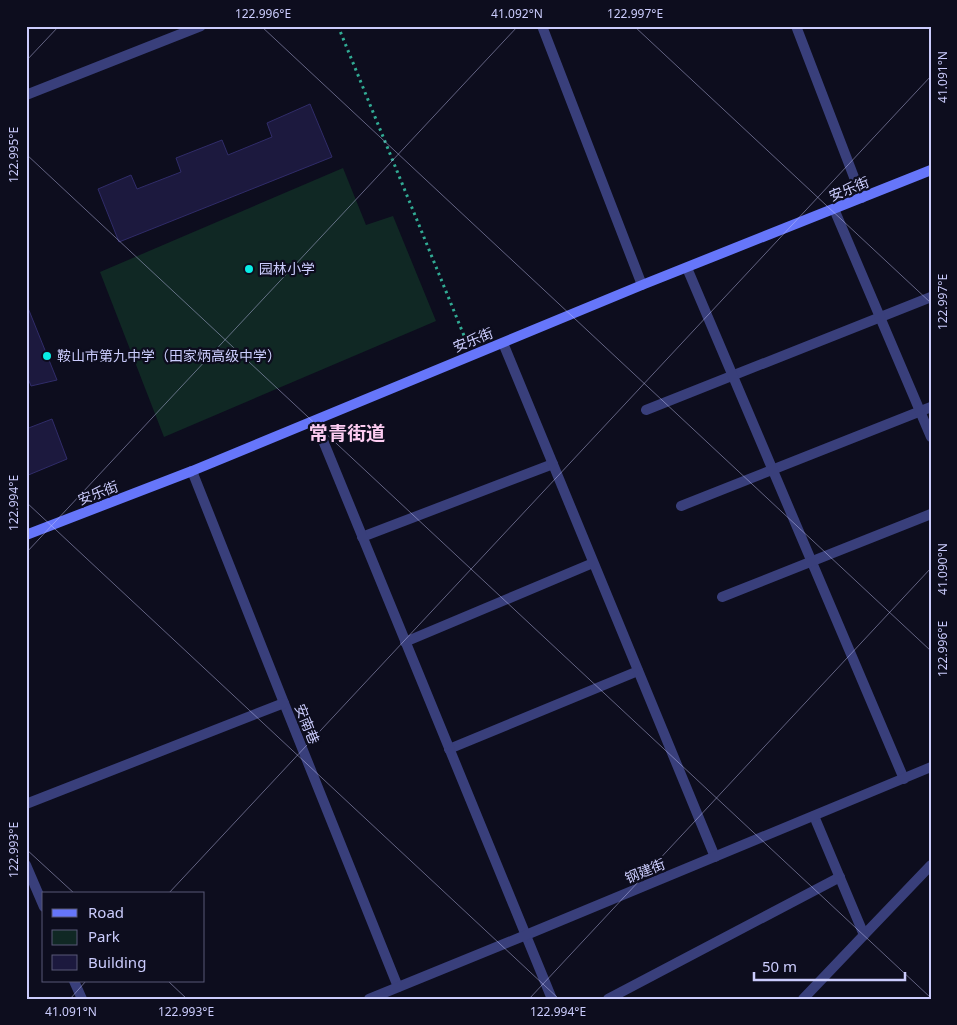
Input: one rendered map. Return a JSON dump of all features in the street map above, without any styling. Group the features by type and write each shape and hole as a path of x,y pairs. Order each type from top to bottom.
{"street":[{"path":"26,95 201,26"},
{"path":"542,26 642,285"},
{"path":"796,26 862,198"},
{"name":"安乐街","path":"26,536 192,471 642,285 931,170"},
{"path":"834,209 931,437"},
{"path":"688,268 904,779"},
{"path":"646,410 931,298"},
{"path":"503,343 715,857"},
{"path":"681,506 931,407"},
{"path":"315,421 552,999"},
{"path":"362,537 553,464"},
{"name":"安南巷","path":"192,471 398,987"},
{"path":"722,596 931,514"},
{"path":"405,642 594,563"},
{"path":"449,749 638,671"},
{"path":"26,804 284,703"},
{"name":"钢建街","path":"369,999 526,936 931,767"},
{"path":"814,816 864,934"},
{"path":"26,865 42,903"},
{"path":"803,999 931,865"},
{"path":"608,999 840,877"},
{"path":"74,982 82,999"}],"path":[{"path":"338,26 472,355"}],"green space":[{"path":"343,168 366,225 393,216 436,321 164,437 100,272"}],"building":[{"path":"310,104 332,157 119,242 98,189 131,175 137,189 181,172 176,158 222,140 228,155 272,137 267,123"},
{"path":"26,303 57,380 31,386 26,373"},
{"path":"52,419 67,459 26,476 26,429"}],"place":[{"name":"园林小学","path":"249,269"},
{"name":"鞍山市第九中学（田家炳高级中学）","path":"47,356"}],"district":[{"name":"常青街道","path":"347,433"}]}
